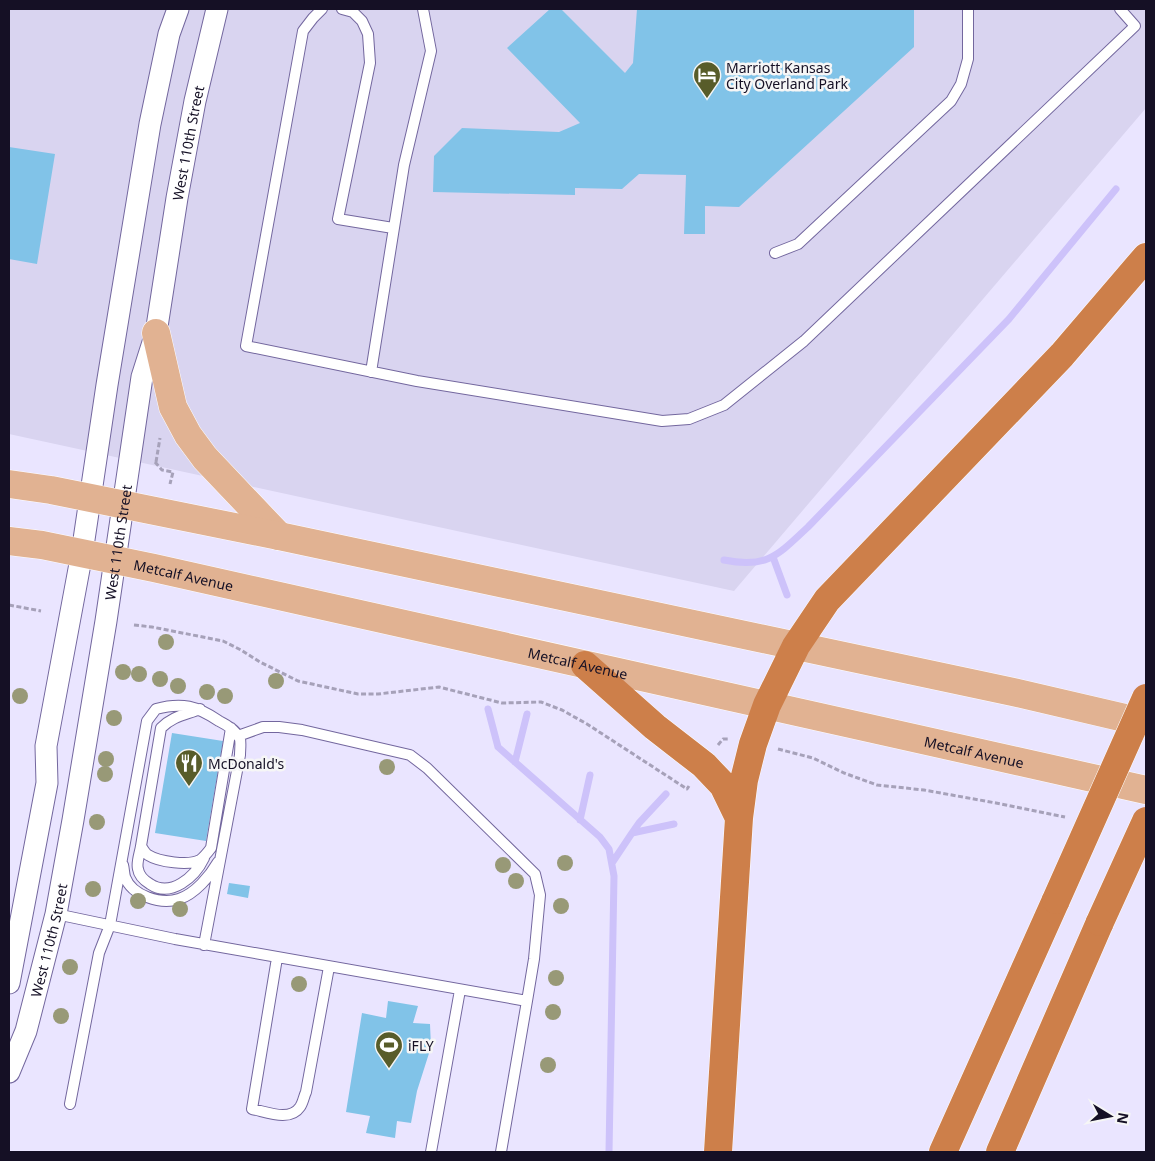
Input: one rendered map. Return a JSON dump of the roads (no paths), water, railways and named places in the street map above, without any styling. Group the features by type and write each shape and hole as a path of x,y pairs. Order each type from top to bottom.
{"highway":[{"path":"718,1152 739,818 744,780 753,744 767,704 796,646 827,600 1062,355 1146,257"},
{"path":"585,664 655,727 704,765 723,785 739,818"},
{"path":"943,1152 1146,698"},
{"path":"1000,1152 1146,821"}],"main road":[{"path":"156,333 173,407 188,435 205,458 279,536"},
{"path":"9,484 51,490 279,536 1146,723"},
{"name":"Metcalf Avenue","path":"9,541 115,560 1146,790"}],"street":[{"name":"West 110th Street","path":"9,983 47,783 46,746 82,553 106,385 150,124 169,34 178,9"},
{"name":"West 110th Street","path":"9,1072 26,1031 56,914 115,560 142,377 156,333 177,198 195,101 216,9"}],"lane":[{"path":"322,9 304,31 246,346 416,381 662,421 689,419 724,404 804,341 1135,26 1120,9"},
{"path":"342,9 353,12 362,21 368,34 370,63 338,219 393,228"},
{"path":"371,372 404,165 431,51 423,9"},
{"path":"776,253 798,244 951,102 961,84 968,59 968,9"},
{"path":"70,1104 99,954 110,926 147,721 156,709 168,705 201,709 234,732 240,740 240,755 204,945"},
{"path":"201,709 177,716 161,728 138,868 141,876 154,887 172,889 181,884 193,874 213,843 234,732"},
{"path":"234,732 279,726 410,755 426,768 535,874 540,895 534,959 501,1152"},
{"path":"141,846 146,854 170,862 193,862 200,860 206,854"},
{"path":"122,857 125,877 131,886 144,895 168,902 181,899 198,887 221,858"},
{"path":"56,914 204,945 527,1001"},
{"path":"277,958 252,1109 283,1115 291,1114 300,1107 306,1092 329,967"},
{"path":"431,1152 460,990"}],"waterway":[{"path":"724,560 751,563 762,561 780,552 808,527 1009,319 1116,189"},
{"path":"773,557 787,595"},
{"path":"488,709 498,747 600,837 609,849 614,876 609,1152"},
{"path":"515,762 527,714"},
{"path":"580,820 590,775"},
{"path":"632,833 666,794"},
{"path":"612,863 632,833 674,824"}],"place":[{"name":"Marriott Kansas City Overland Park","path":"707,99"},
{"name":"McDonald's","path":"189,787"},
{"name":"iFLY","path":"389,1069"}]}
